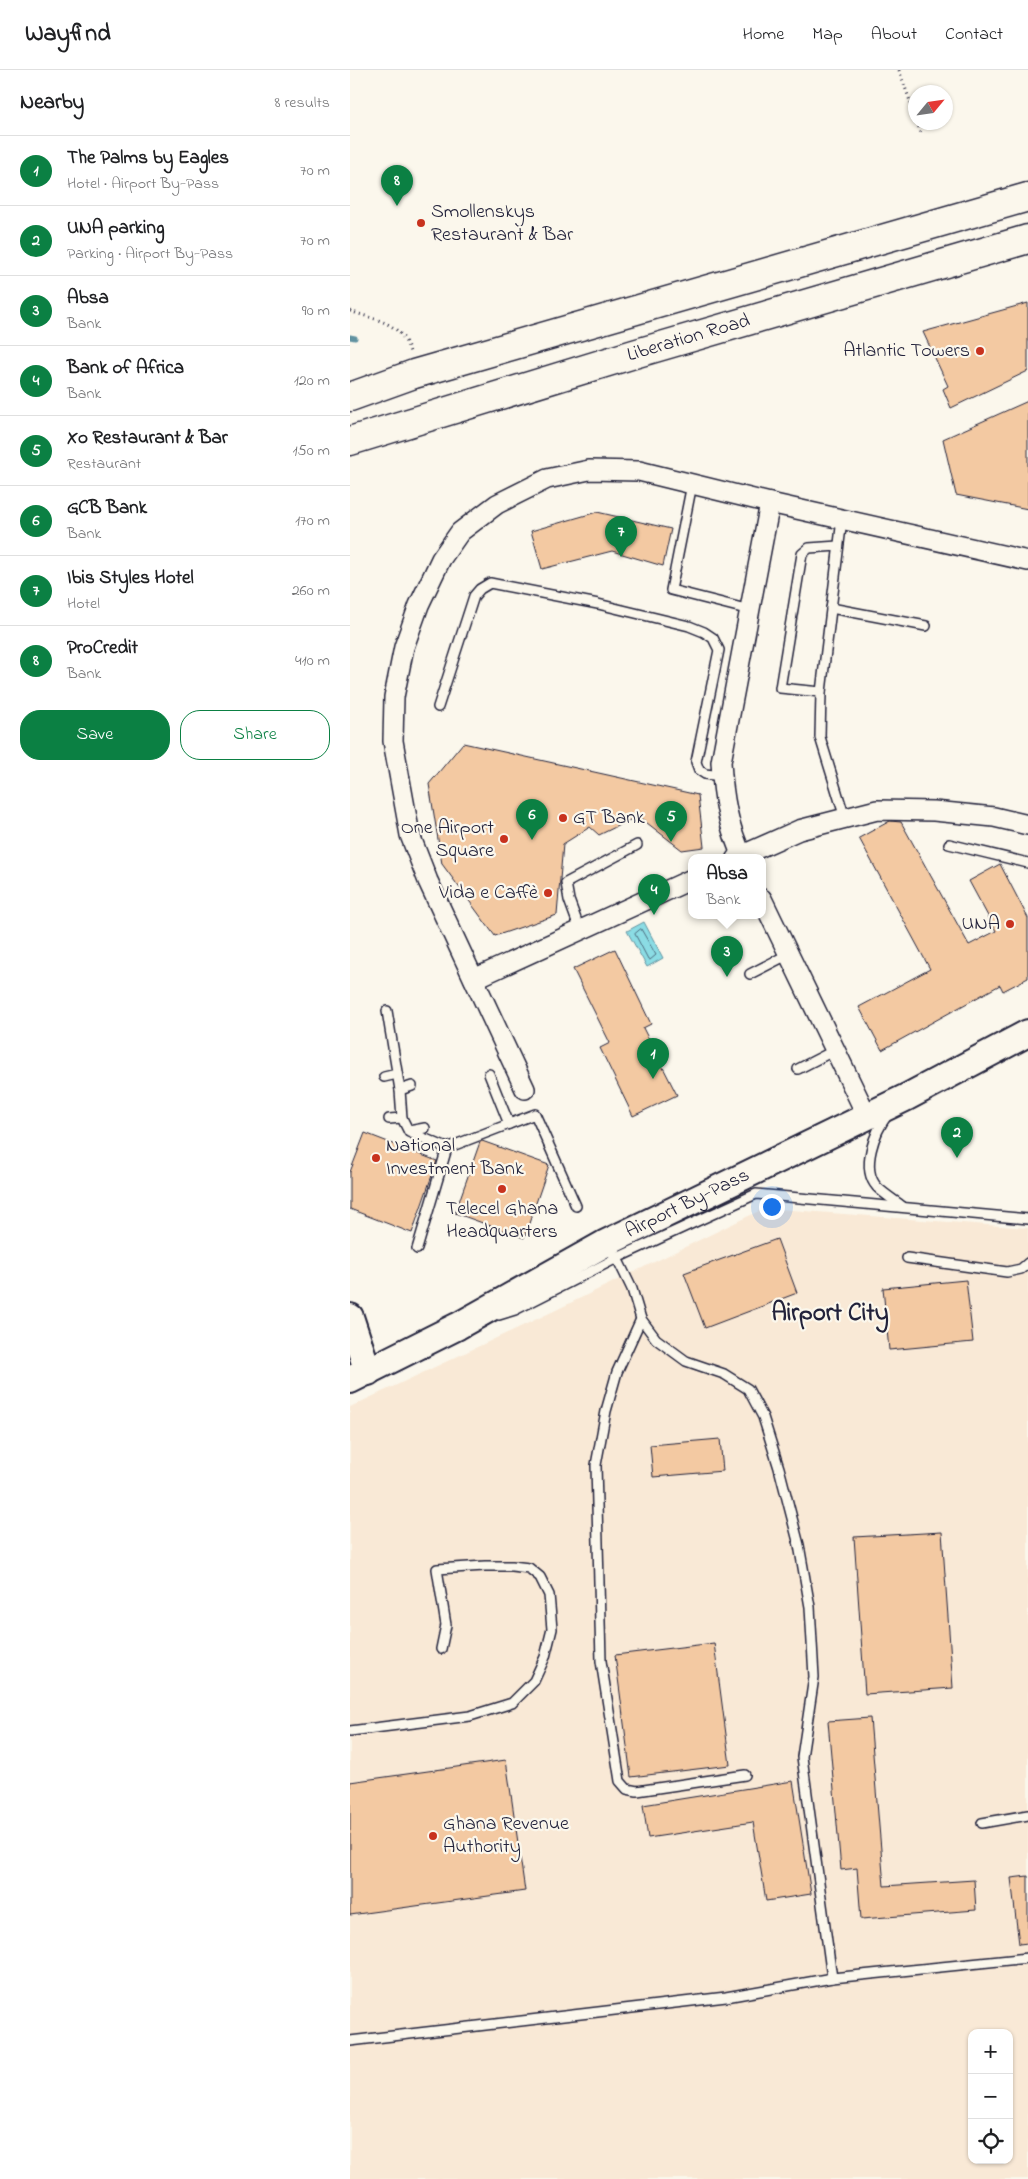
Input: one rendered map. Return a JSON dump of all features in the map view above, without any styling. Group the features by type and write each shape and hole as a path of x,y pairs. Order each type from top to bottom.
{"highway":[{"name":"Liberation Road","path":"350,398 420,373 1028,197"},
{"name":"Liberation Road","path":"350,440 634,354 1028,239"}],"main road":[{"name":"Airport By-Pass","path":"359,1376 610,1251 1028,1033"},
{"path":"350,1317 359,1376"}],"street":[{"path":"525,1090 428,881 410,835 393,741 394,697 404,646 419,605 441,559 460,532 497,504 547,479 589,470 639,471 770,503 1028,561"},
{"path":"739,854 722,793 721,762 770,503"},
{"path":"747,854 799,830 877,810 934,811 994,817 1028,825"},
{"path":"474,979 688,880"},
{"path":"766,907 867,1116"}],"lane":[{"path":"692,484 671,590 750,610"},
{"path":"842,519 821,692 820,738 845,818"},
{"path":"821,692 780,688 802,554 809,548 838,546"},
{"path":"438,708 474,596 480,589 490,583 598,604 689,626 713,638 719,650 701,730 696,762 699,770 705,774 722,776"},
{"path":"831,608 926,626"},
{"path":"949,844 1028,863"},
{"path":"580,930 569,900 566,883 637,846"},
{"path":"750,974 789,954"},
{"path":"387,1011 400,1090 402,1118 409,1132 447,1148 535,1114 576,1206"},
{"path":"798,1069 835,1050"},
{"path":"384,1077 397,1074"},
{"path":"489,1074 509,1124"},
{"path":"400,1090 412,1086"},
{"path":"902,1206 876,1186 869,1168 874,1141 878,1132 887,1116 907,1097"},
{"path":"389,1118 402,1118"},
{"path":"409,1132 425,1128"},
{"path":"417,1249 447,1148"},
{"path":"832,1978 802,1757 814,1677 810,1607 799,1545 779,1468 763,1417 748,1390 724,1374 696,1365 671,1352 656,1339 641,1319 632,1288 610,1251 756,1194 1028,1219"},
{"path":"907,1258 1007,1272 1021,1269 1028,1264"},
{"path":"641,1319 617,1372 606,1411 596,1465 601,1661 620,1781 626,1789 637,1791 745,1775"},
{"path":"350,1731 470,1716 512,1703 534,1681 545,1657 552,1629 549,1595 540,1577 529,1568 512,1566 437,1570 446,1625 441,1649"},
{"path":"982,1823 1028,1815"},
{"path":"350,2040 726,1998 832,1978 1028,1958"}],"path":[{"path":"898,70 908,97"},
{"path":"920,130 922,136"},
{"path":"350,311 392,326 401,332 420,373"}],"shaded area":[{"path":"765,1208 1028,1228 1028,2179 350,2179 350,1407 556,1310"}],"water":[{"path":"644,922 663,958 647,967 627,931"}],"building":[{"name":"Atlantic Towers","path":"1028,303 1028,371 951,408 943,389 948,386 923,332"},
{"path":"1028,401 1028,509 956,495 943,439"},
{"path":"597,512 671,529 663,566 612,551 542,569 531,531"},
{"name":"One Airport Square","path":"463,743 698,795 704,847 682,850 638,816 599,835 590,827 563,844 557,915 495,936 442,864 429,784"},
{"path":"890,821 901,822 969,945 996,931 969,881 1000,864 1028,918 1028,978 1003,991 1000,985 882,1050 859,1007 930,969 859,838"},
{"path":"615,949 651,1024 643,1028 677,1095 633,1116 600,1048 610,1043 573,969"},
{"path":"365,1133 437,1161 412,1233 350,1209 350,1172"},
{"name":"Telecel Ghana Headquarters","path":"482,1141 549,1165 524,1238 455,1213 480,1142"},
{"path":"777,1239 797,1293 705,1328 684,1273"},
{"path":"966,1280 973,1342 889,1350 883,1288"},
{"path":"720,1439 723,1471 653,1477 650,1445"},
{"path":"942,1532 953,1688 865,1694 854,1537"},
{"path":"714,1643 730,1765 631,1777 615,1655"},
{"path":"870,1718 884,1886 974,1880 976,1910 861,1919 857,1868 841,1870 828,1721"},
{"name":"Ghana Revenue Authority","path":"506,1760 525,1891 350,1915 350,1782"},
{"path":"793,1781 811,1894 766,1901 753,1822 648,1838 643,1805"},
{"path":"1028,1876 1028,1943 1019,1944 1011,1878"}],"waterway":[{"path":"350,337 355,338"}],"place":[{"name":"ProCredit","path":"397,206"},
{"name":"Smollenskys Restaurant & Bar","path":"421,223"},
{"name":"Atlantic Towers","path":"980,351"},
{"name":"Ibis Styles Hotel","path":"621,557"},
{"name":"GT Bank","path":"563,818"},
{"name":"One Airport Square","path":"504,839"},
{"name":"GCB Bank","path":"532,840"},
{"name":"Xo Restaurant & Bar","path":"671,842"},
{"name":"Vida e Caffè","path":"548,893"},
{"name":"Bank of Africa","path":"654,915"},
{"name":"UNA","path":"1010,924"},
{"name":"Absa","path":"727,977"},
{"name":"The Palms by Eagles","path":"653,1079"},
{"name":"National Investment Bank","path":"376,1158"},
{"name":"UNA parking","path":"957,1158"},
{"name":"Telecel Ghana Headquarters","path":"502,1189"},
{"name":"Ghana Revenue Authority","path":"433,1836"}],"district":[{"name":"Airport City","path":"830,1314"}]}
